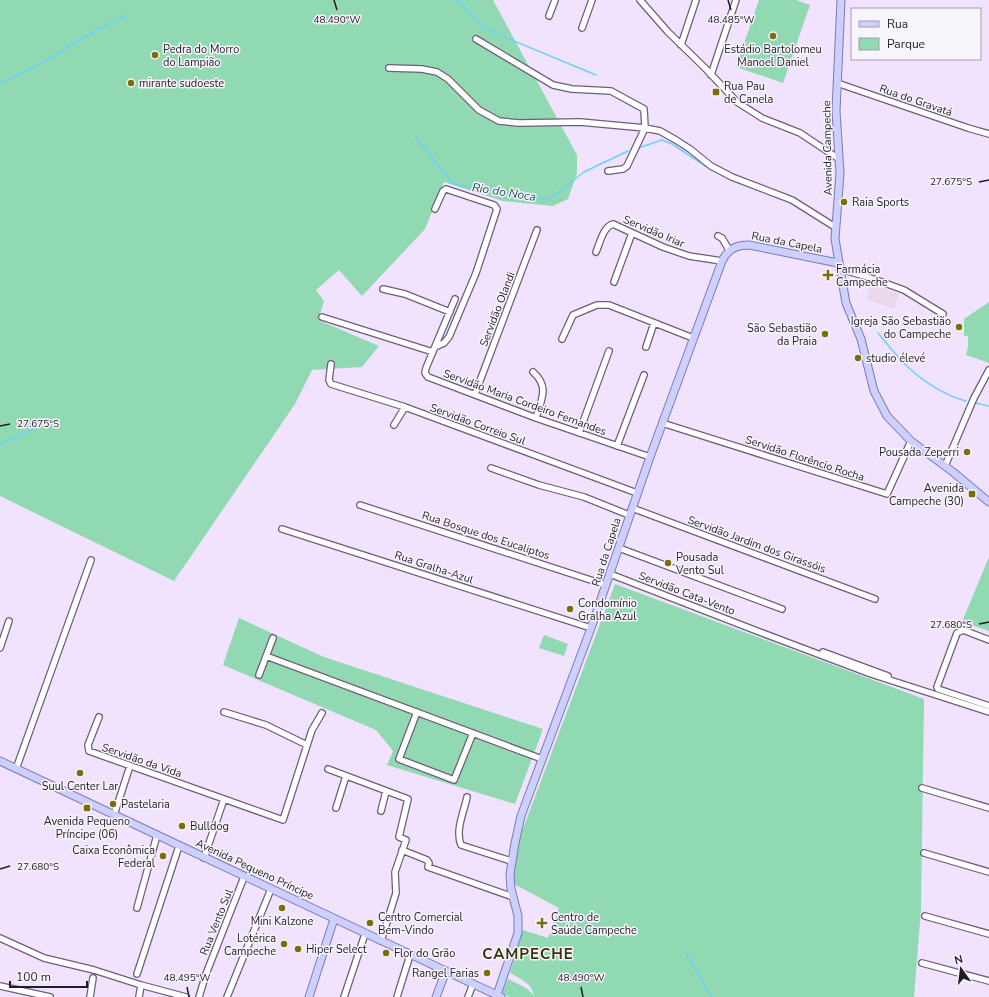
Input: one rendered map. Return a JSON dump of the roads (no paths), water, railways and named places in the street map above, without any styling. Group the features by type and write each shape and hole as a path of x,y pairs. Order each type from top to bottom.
{"main road":[{"name":"Avenida Campeche","path":"842,0 836,111 839,159 839,193 835,239 846,303 861,339 874,391 887,416 911,441 946,466 989,502"},
{"name":"Rua da Capela","path":"499,996 518,933 519,922 510,882 512,861 521,816 592,628 637,493 722,261 730,250 738,246 756,245 839,266"},
{"name":"Avenida Pequeno Príncipe","path":"0,764 16,769 499,996"},
{"path":"309,997 334,919"},
{"path":"436,997 446,971"}],"street":[{"path":"549,16 554,0"},
{"path":"582,28 592,0"},
{"path":"640,0 725,91 744,107 762,118 800,133 839,159"},
{"path":"681,45 696,0"},
{"path":"711,75 736,0"},
{"path":"476,39 553,85 572,89 611,91 644,109 645,128 627,166 623,169 608,171"},
{"path":"389,68 422,69 437,72 448,79 479,110 499,120 519,123 567,122 645,128 660,132 670,136 690,149 711,166 732,177 797,202 835,227"},
{"name":"Rua do Gravatá","path":"837,83 904,107 989,134"},
{"path":"322,317 434,350 444,343 449,338 476,273 497,209 494,205 446,189 443,191 435,210"},
{"name":"Servidão Iriar","path":"596,252 606,229 609,225 613,224 663,247 689,256 722,261"},
{"name":"Servidão Olandi","path":"475,394 537,230"},
{"path":"614,282 632,233"},
{"path":"718,236 722,238 730,250"},
{"name":"Rua da Capela","path":"839,266 904,290 943,314"},
{"path":"383,289 405,294 450,312"},
{"name":"Servidão Maria Cordeiro Fernandes","path":"455,299 425,370 426,375 536,418 650,457"},
{"path":"562,339 573,315 602,304 617,307 693,338"},
{"path":"646,347 654,323"},
{"path":"579,433 609,351"},
{"name":"Servidão Correio Sul","path":"331,364 329,380 331,384 405,407 637,493"},
{"path":"946,466 974,398 989,370"},
{"path":"533,372 538,376 543,385 543,394 536,418"},
{"path":"617,446 644,375"},
{"path":"394,425 405,407"},
{"name":"Servidão Florêncio Rocha","path":"662,423 888,494 911,441"},
{"name":"Servidão Jardim dos Girassóis","path":"491,468 539,486 631,511 875,599"},
{"name":"Rua Bosque dos Eucaliptos","path":"360,505 606,584"},
{"name":"Rua Gralha-Azul","path":"282,529 592,628"},
{"path":"619,548 782,609"},
{"path":"16,769 91,560"},
{"name":"Servidão Cata-Vento","path":"610,574 757,631 776,636 826,655 882,673 899,682 989,709"},
{"path":"0,648 9,621"},
{"path":"989,640 963,630 957,633 937,687 938,689 989,709"},
{"path":"259,675 273,638"},
{"path":"266,656 542,759"},
{"path":"224,712 266,726 307,745 313,726 322,713"},
{"path":"417,712 399,759 454,780 473,733"},
{"name":"Servidão da Vida","path":"99,717 88,745 89,752 283,820 307,745"},
{"path":"114,815 130,766"},
{"path":"328,769 408,799 398,836 406,840 394,875 396,894 381,941"},
{"path":"336,808 346,776"},
{"path":"922,788 989,808"},
{"path":"381,811 386,791"},
{"path":"467,797 459,831 458,838 460,845 512,861"},
{"path":"204,858 224,799"},
{"path":"137,908 157,836"},
{"path":"137,974 179,846"},
{"path":"402,850 427,860 429,862 428,867 513,897"},
{"path":"924,853 989,872"},
{"name":"Rua Vento Sul","path":"199,997 206,974 244,877"},
{"path":"227,997 271,889"},
{"path":"925,916 989,934"},
{"path":"344,997 365,934"},
{"path":"0,938 44,958 94,970 186,997"},
{"path":"397,997 410,955"},
{"path":"922,963 989,981"},
{"path":"90,997 93,978"},
{"path":"468,997 473,984"},
{"path":"139,997 141,985"},
{"path":"0,986 50,997"}],"waterway":[{"path":"454,0 460,2 478,23 490,31 596,75"},
{"path":"0,83 35,67 90,34 129,14"},
{"name":"Rio do Noca","path":"414,135 453,184 548,200 584,172 628,151"},
{"name":"Rio do Noca","path":"638,148 662,140 672,144 707,167"},
{"name":"Rio do Noca","path":"723,175 745,185"},
{"name":"Rio do Noca","path":"878,333 901,360 921,378 943,392 966,401"},
{"name":"Rio do Noca","path":"975,403 989,406"},
{"path":"0,444 34,429"},
{"path":"686,954 712,997"}],"place":[{"name":"Estádio Bartolomeu Manoel Daniel","path":"773,36"},
{"name":"Pedra do Morro do Lampião","path":"155,55"},
{"name":"mirante sudoeste","path":"131,83"},
{"name":"Rua Pau de Canela","path":"716,92"},
{"name":"Raia Sports","path":"844,202"},
{"name":"Farmácia Campeche","path":"828,275"},
{"name":"Igreja São Sebastião do Campeche","path":"959,327"},
{"name":"São Sebastião da Praia","path":"825,334"},
{"name":"studio élevé","path":"858,358"},
{"name":"Pousada Zeperri","path":"967,452"},
{"name":"Avenida Campeche (30)","path":"972,494"},
{"name":"Pousada Vento Sul","path":"668,563"},
{"name":"Condomínio Gralha Azul","path":"570,609"},
{"name":"Suul Center Lar","path":"80,773"},
{"name":"Pastelaria","path":"113,804"},
{"name":"Avenida Pequeno Príncipe (06)","path":"87,808"},
{"name":"Bulldog","path":"182,826"},
{"name":"Caixa Econômica Federal","path":"163,856"},
{"name":"Mini Kalzone","path":"282,908"},
{"name":"Centro Comercial Bem-Vindo","path":"370,923"},
{"name":"Centro de Saúde Campeche","path":"542,923"},
{"name":"Lotérica Campeche","path":"284,944"},
{"name":"Hiper Select","path":"298,949"},
{"name":"Flor do Grão","path":"386,953"},
{"name":"Rangel Farias","path":"487,973"}],"district":[{"name":"CAMPECHE","path":"528,954"}]}
